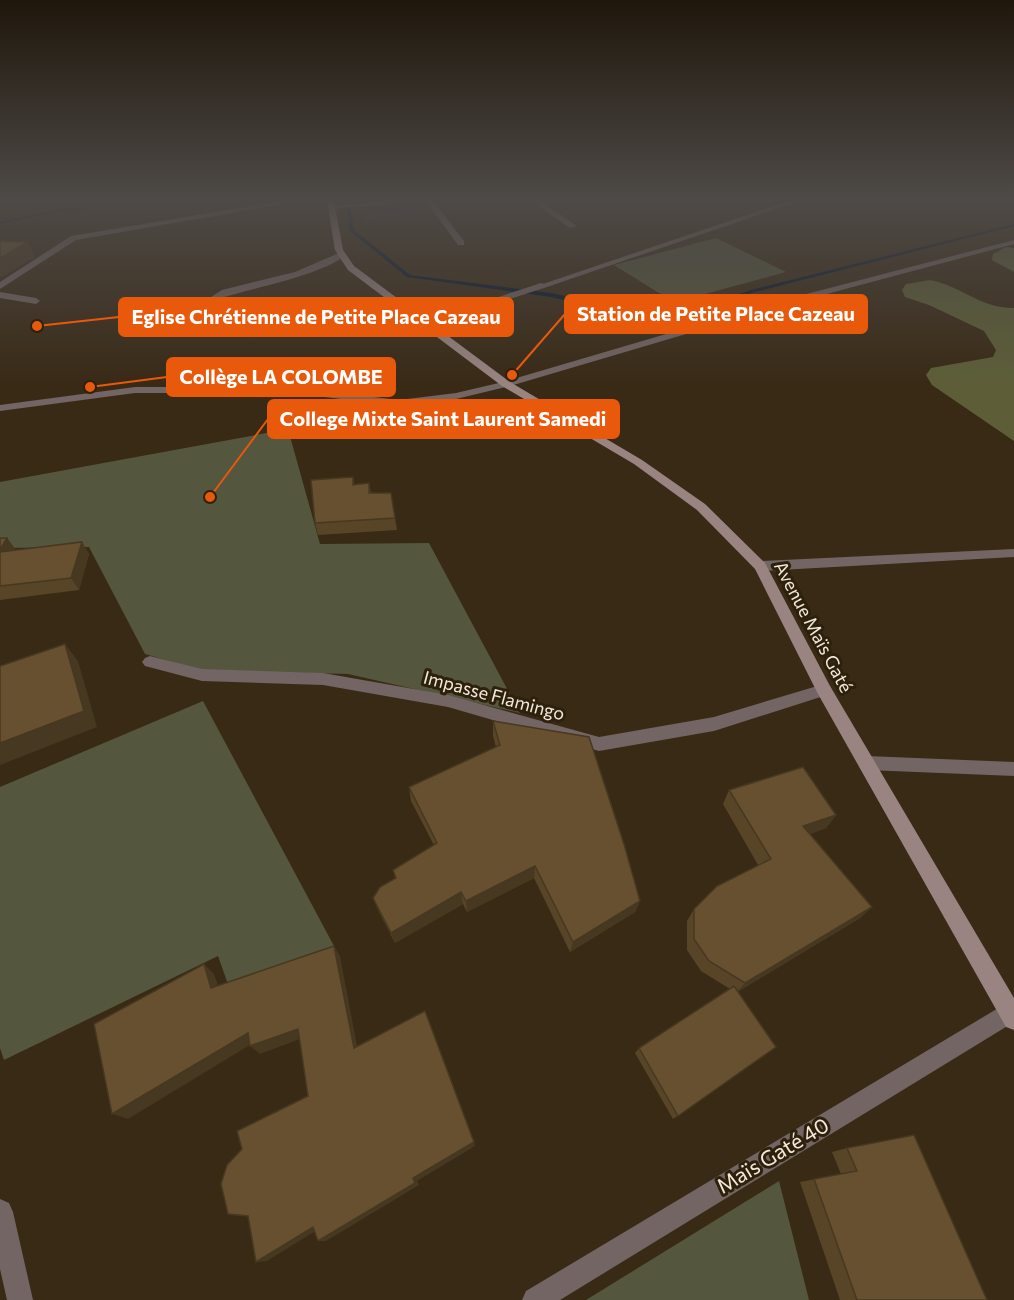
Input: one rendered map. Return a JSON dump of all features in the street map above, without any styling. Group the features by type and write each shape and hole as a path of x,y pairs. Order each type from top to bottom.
{"street":[{"path":"0,286 38,262"},
{"path":"215,297 235,289 298,274 327,262"},
{"name":"Avenue Maïs Gaté","path":"347,262 351,268 506,384 638,462 700,507 760,566 824,690 1012,1016"},
{"path":"424,323 614,262"},
{"path":"0,408 135,390 291,390 399,402 456,396 506,384 771,306 939,262"},
{"path":"0,295 36,301"},
{"path":"760,566 1014,553"},
{"name":"Impasse Flamingo","path":"150,662 202,675 323,679 448,701 599,744 714,724 824,690"},
{"path":"867,763 1014,769"},
{"name":"Maïs Gaté 40","path":"535,1300 1012,1016"},
{"path":"0,1212 20,1300"}],"green space":[{"path":"627,262 765,262 786,272 679,301 659,293 614,265"},
{"path":"995,262 1014,262 1014,272"},
{"path":"930,280 952,287 980,301 1014,308 1014,441 932,385 926,375 931,368 993,357 996,350 984,331 929,305 905,297 902,290 906,284"},
{"path":"288,429 320,544 429,543 520,713 348,674 201,670 145,654 89,547 0,548 0,482"},
{"path":"203,701 334,946 230,990 218,956 4,1060 0,1048 0,787"},
{"path":"779,1181 809,1300 586,1300"}],"building":[{"path":"353,477 353,485 369,483 369,493 391,493 395,518 315,523 311,480"},
{"path":"0,538 7,538 0,550"},
{"path":"82,542 71,578 0,586 0,552"},
{"path":"65,644 84,711 0,743 0,666"},
{"path":"493,721 589,737 640,901 573,942 535,866 466,901 461,892 391,933 373,898 380,887 396,878 393,870 437,843 409,787 500,745"},
{"path":"803,767 836,815 803,826 872,907 745,983 709,961 694,939 694,909 717,886 771,859 729,790"},
{"path":"334,946 354,1048 425,1011 474,1142 413,1178 415,1183 318,1241 313,1227 256,1262 248,1216 228,1214 221,1184 227,1165 242,1149 237,1131 308,1096 298,1029 250,1046 248,1033 112,1114 94,1024 204,964 211,988"},
{"path":"734,986 776,1047 678,1116 639,1048"},
{"path":"914,1135 987,1300 857,1300 814,1179 857,1171 847,1148"}],"waterway":[{"path":"391,262 409,276 551,295 646,316 671,318 753,291 869,262"}],"place":[{"name":"Eglise Chrétienne de Petite Place Cazeau","path":"37,326"},
{"name":"Station de Petite Place Cazeau","path":"512,375"},
{"name":"Collège LA COLOMBE","path":"90,387"},
{"name":"College Mixte Saint Laurent Samedi","path":"210,497"}]}
